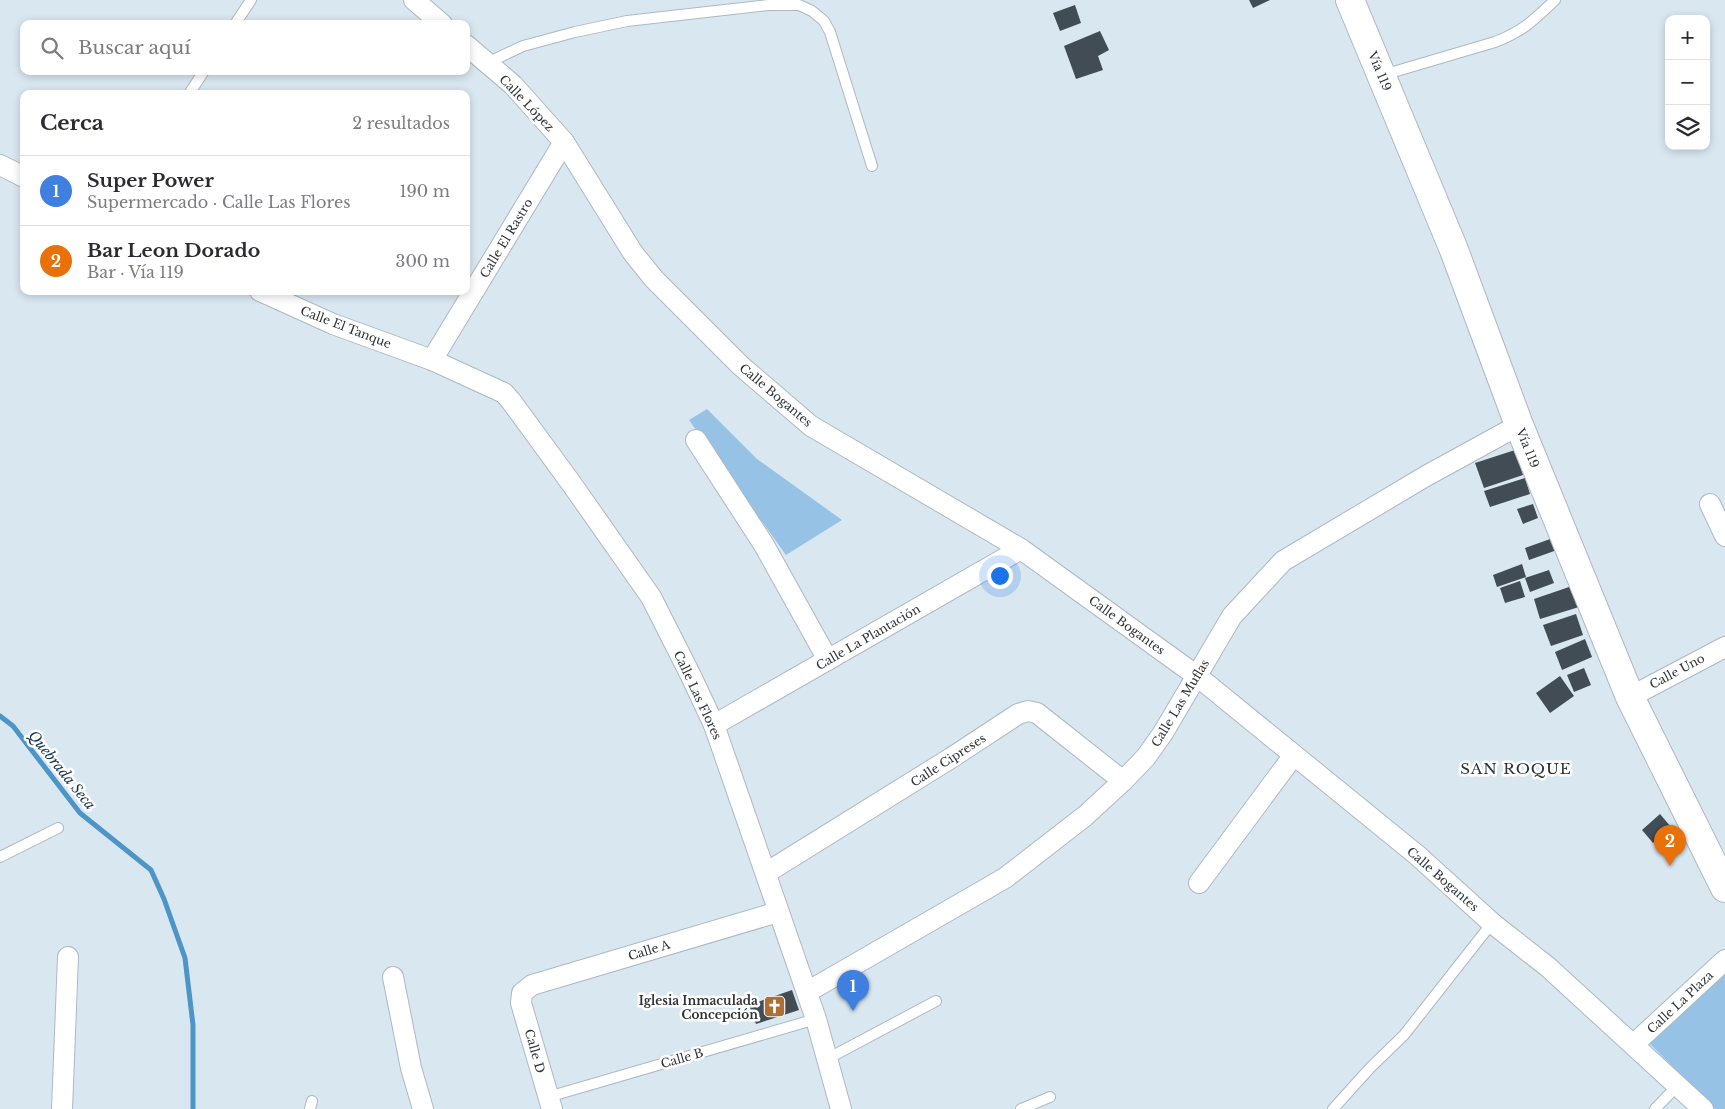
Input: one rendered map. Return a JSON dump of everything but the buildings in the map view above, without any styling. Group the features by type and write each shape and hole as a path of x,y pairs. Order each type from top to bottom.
{"main road":[{"name":"Vía 119","path":"1350,0 1454,250 1519,425 1630,697 1725,888"}],"street":[{"path":"414,0 437,20"},
{"name":"Calle López","path":"470,48 513,84 564,142"},
{"name":"Calle El Rastro","path":"432,360 564,142"},
{"name":"Calle Bogantes","path":"564,142 633,253 654,279 742,366 811,426 1021,549 1197,676 1417,855 1492,923 1548,967 1703,1109"},
{"path":"0,165 20,175"},
{"name":"Calle El Tanque","path":"269,295 333,324 432,360"},
{"name":"Calle Las Flores","path":"432,360 504,393 571,483 650,597 714,725 816,1019 841,1109"},
{"name":"Calle Las Muflas","path":"807,992 1005,878 1084,816 1123,781 1146,757 1164,733 1232,616 1283,561 1426,476 1519,425"},
{"path":"696,440 764,545 828,660"},
{"path":"1710,504 1725,536"},
{"name":"Calle La Plantación","path":"714,725 1021,549"},
{"name":"Calle Uno","path":"1630,697 1725,647"},
{"name":"Calle Cipreses","path":"766,873 1018,714 1028,711 1037,713 1123,781"},
{"path":"1199,883 1294,755"},
{"name":"Calle A","path":"522,993 532,985 778,912"},
{"path":"62,1109 68,957"},
{"name":"Calle La Plaza","path":"1634,1044 1725,960"},
{"path":"393,978 411,1068 423,1109"},
{"name":"Calle D","path":"522,993 521,1003 550,1103"}],"lane":[{"path":"238,20 251,0"},
{"path":"1382,75 1511,36 1529,25 1555,0"},
{"path":"487,62 522,46 627,21 769,5 799,5 812,11 824,22 830,32 872,166"},
{"path":"192,90 201,75"},
{"path":"0,857 58,828"},
{"path":"1335,1108 1370,1068 1404,1035 1492,923"},
{"path":"827,1059 936,1001"},
{"name":"Calle B","path":"550,1103 816,1019"},
{"path":"1655,1109 1678,1085"},
{"path":"1020,1109 1050,1097"}],"shaded area":[{"path":"707,409 757,459 842,520 786,555 689,420"},
{"path":"1725,973 1725,1109 1715,1109 1648,1042"}],"waterway":[{"name":"Quebrada Seca","path":"0,716 13,726 80,813 151,870 164,899 185,958 193,1025 193,1109"}],"place":[{"name":"Bar Leon Dorado","path":"1670,866"},
{"name":"Iglesia Inmaculada Concepción","path":"774,1007"},
{"name":"Super Power","path":"853,1011"}],"district":[{"name":"SAN ROQUE","path":"1516,768"}]}
